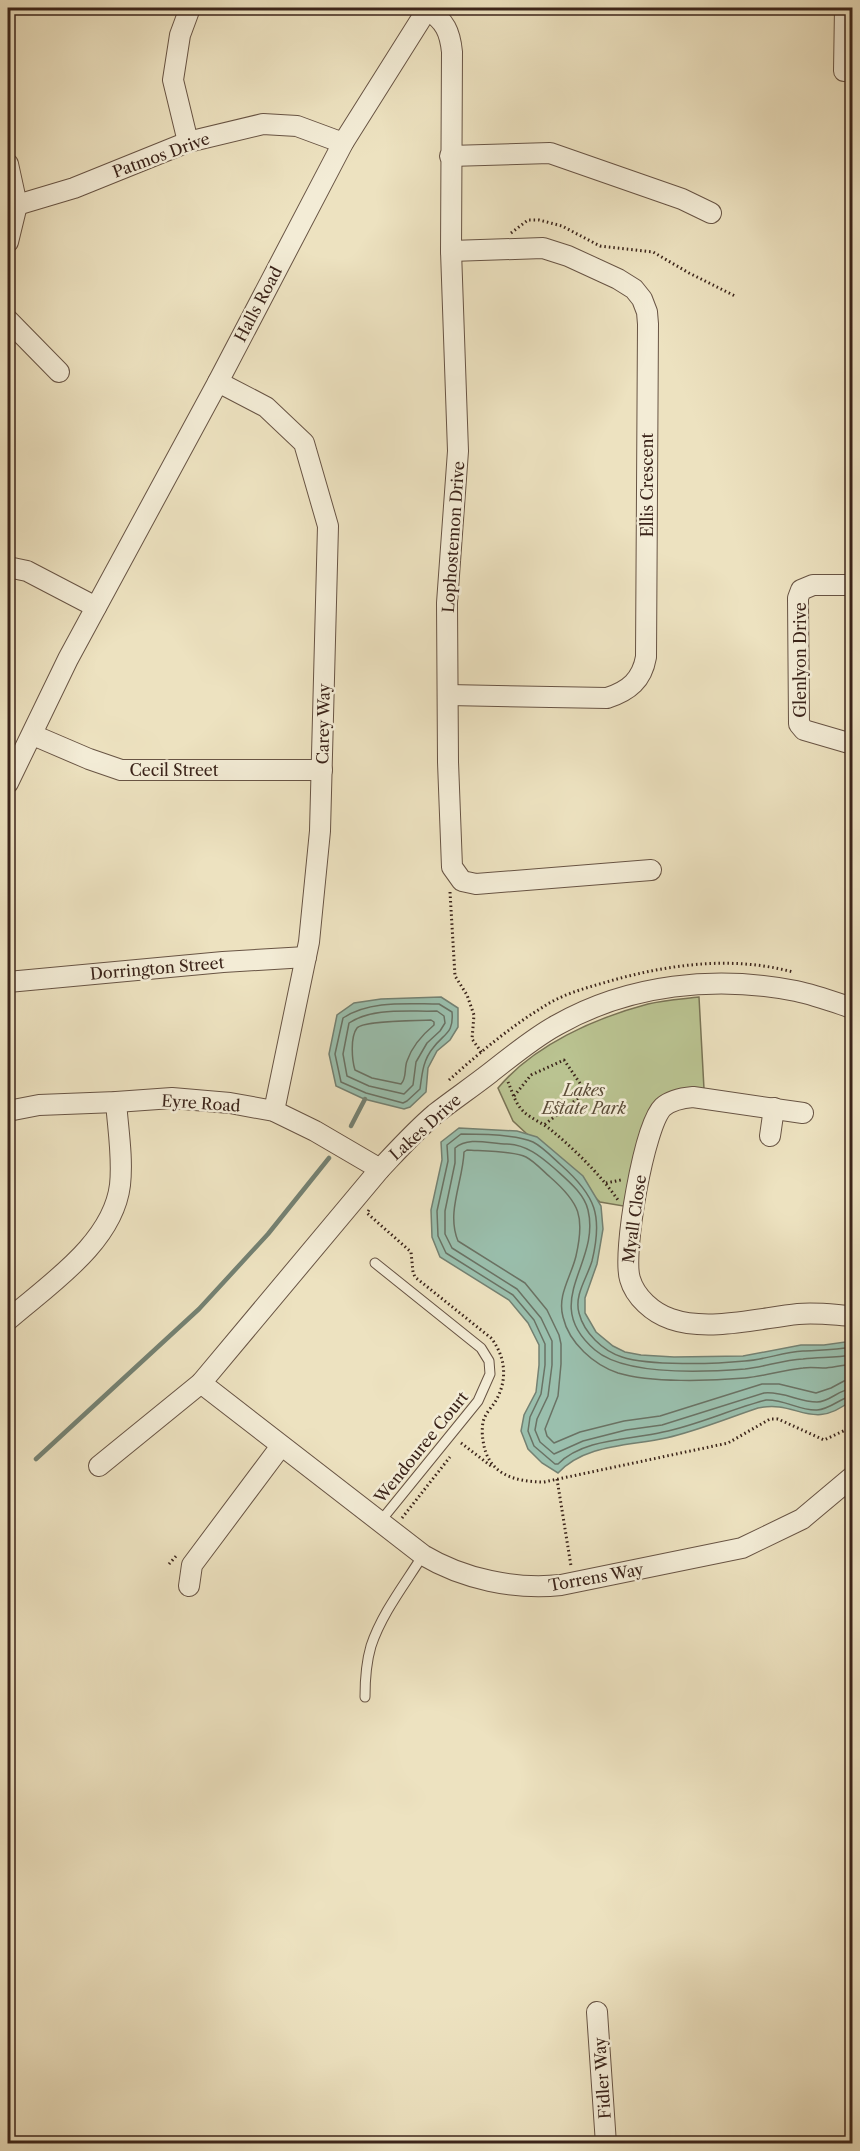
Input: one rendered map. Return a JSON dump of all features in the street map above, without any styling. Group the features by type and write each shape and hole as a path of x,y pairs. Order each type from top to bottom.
{"street":[{"path":"188,142 173,80 180,35 190,8"},
{"path":"844,8 844,71"},
{"name":"Halls Road","path":"8,783 68,659 218,382 342,143 428,9"},
{"name":"Lophostemon Drive","path":"428,9 444,22 451,41 451,251 459,451 447,603 451,861 455,873 462,881 476,884 651,870"},
{"name":"Patmos Drive","path":"17,205 74,188 188,142 263,124 297,126 342,143"},
{"path":"450,156 550,153 682,199 711,213"},
{"path":"8,164 17,205 8,242"},
{"name":"Ellis Crescent","path":"448,696 607,698 623,692 636,683 645,664 646,645 648,324 647,312 642,299 634,289 618,279 568,256 543,248 451,251"},
{"path":"8,320 59,372"},
{"name":"Carey Way","path":"218,382 266,407 304,443 328,526 320,831 309,942 274,1111"},
{"path":"8,567 27,571 96,607"},
{"name":"Glenlyon Drive","path":"852,585 813,585 801,590 798,598 799,724 804,730 852,744"},
{"name":"Cecil Street","path":"33,735 88,759 121,770 322,770"},
{"name":"Dorrington Street","path":"8,982 223,962 306,957"},
{"name":"Lakes Drive","path":"99,1466 201,1383 380,1169 435,1114 539,1036 575,1015 615,1000 652,990 685,985 746,983 799,991 852,1008"},
{"name":"Myall Close","path":"802,1113 693,1097 680,1098 663,1107 647,1140 626,1267 630,1281 641,1300 670,1319 692,1323 740,1322 801,1313 852,1316"},
{"name":"Eyre Road","path":"8,1111 39,1105 172,1098 230,1103 274,1111 315,1131 380,1169"},
{"path":"8,1320 82,1256 111,1216 121,1174 116,1102"},
{"path":"770,1137 774,1108"},
{"name":"Torrens Way","path":"201,1383 379,1523 436,1563 476,1578 538,1588 742,1548 801,1519 852,1477"},
{"path":"189,1586 192,1565 280,1446"},
{"name":"Fidler Way","path":"597,2012 606,2144"}],"lane":[{"name":"Wendouree Court","path":"375,1263 481,1348 489,1361 490,1374 478,1401 379,1523"},
{"path":"365,1697 366,1671 371,1646 381,1621 423,1555"}],"path":[{"path":"509,237 516,228 528,220 546,221 562,226 600,246 653,252 735,296"},
{"path":"452,885 450,891 455,976 472,1008 474,1019 472,1039 482,1053"},
{"path":"514,1096 531,1075 564,1060 586,1092 544,1125"},
{"path":"498,1086 514,1075"},
{"path":"507,1080 523,1112 558,1136"},
{"path":"606,1183 619,1182 626,1178"},
{"path":"374,1204 367,1213 411,1252 413,1272 416,1277 483,1331 498,1347 504,1361 503,1383 501,1392 483,1422 484,1447 487,1458 493,1466"},
{"path":"480,1419 486,1414"},
{"path":"468,1436 461,1443 508,1476 527,1482 557,1479 728,1443 770,1419 778,1419 824,1440 852,1427"},
{"path":"401,1519 454,1452"},
{"path":"557,1479 571,1567 568,1570"},
{"path":"169,1564 182,1547"}],"green space":[{"name":"Lakes Estate Park","path":"699,997 704,1089 660,1098 640,1132 629,1207 600,1202 513,1121 498,1088 529,1059 547,1046 587,1025 648,1004"}],"water":[{"path":"441,997 458,1008 458,1027 450,1040 437,1051 428,1068 426,1092 410,1107 404,1109 364,1099 336,1086 329,1054 337,1015 354,1003 381,999"},
{"path":"459,1128 517,1131 537,1137 583,1176 601,1206 603,1229 597,1264 585,1298 585,1313 596,1332 613,1346 625,1352 641,1355 743,1356 801,1345 852,1341 852,1400 838,1409 814,1415 772,1406 758,1408 678,1435 594,1451 569,1463 558,1473 542,1463 528,1449 521,1431 524,1415 536,1392 539,1345 528,1323 509,1300 440,1257 432,1237 431,1210 442,1160 441,1142"}],"waterway":[{"path":"351,1126 365,1099"},
{"path":"36,1459 199,1309 268,1234 329,1158"}]}
